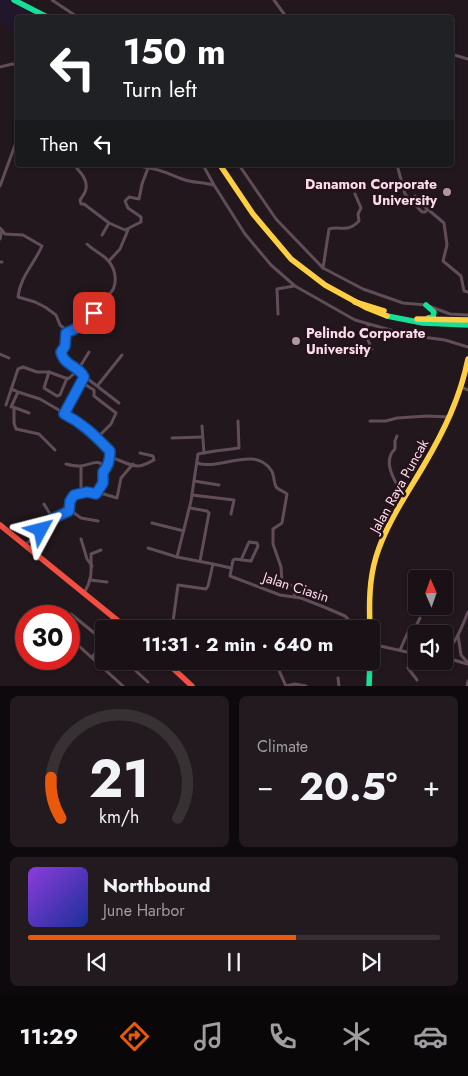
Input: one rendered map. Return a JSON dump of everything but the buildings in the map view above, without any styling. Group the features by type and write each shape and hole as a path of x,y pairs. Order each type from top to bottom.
{"highway":[{"path":"14,0 43,15"},
{"path":"221,167 265,231 281,250 321,283 367,309 398,319 433,325 465,325 468,329"},
{"path":"355,302 390,313 419,319 468,320"},
{"path":"419,319 434,316 433,310 426,305"},
{"name":"Jalan Raya Puncak","path":"370,620 369,596 374,561 404,497 422,469 450,417 464,378 468,359"},
{"path":"0,525 118,620"},
{"path":"174,670 192,686"},
{"path":"369,686 370,670"}],"street":[{"path":"52,0 74,15"},
{"path":"274,0 285,15"},
{"path":"454,55 468,59"},
{"path":"0,67 15,64"},
{"path":"0,186 15,145"},
{"path":"76,167 83,175 86,187 86,193 80,199 80,203 109,223 123,230 128,230"},
{"path":"144,167 172,174 184,180 214,185"},
{"path":"204,167 245,234 271,265 295,286 355,320 408,335 445,340 468,347"},
{"path":"240,167 276,219 323,268 363,289 381,296 406,304 426,305 450,314 468,315"},
{"path":"398,167 405,194 422,212 428,209"},
{"path":"109,261 120,249 128,230 141,222 142,219 128,208 125,201 129,198 140,199 142,184 148,168"},
{"path":"323,268 330,229 345,229 359,221 358,214 361,208 354,194"},
{"path":"415,196 444,223 447,241 443,262 460,276 464,291 468,292"},
{"path":"102,235 109,223"},
{"path":"0,239 1,229"},
{"path":"1,229 5,234 23,235 41,244 41,249 26,273 18,298 35,302 57,317 60,325 66,329 65,346 62,355 68,364 98,385 119,403"},
{"path":"66,333 75,329 91,316 114,287 114,272 109,261 87,244"},
{"path":"278,314 277,288 295,286"},
{"path":"91,316 108,328"},
{"path":"368,324 367,338 372,349"},
{"path":"49,372 44,388 57,396 60,395 67,378 78,370 89,352"},
{"path":"0,354 10,358"},
{"path":"98,385 122,355"},
{"path":"6,405 16,371 20,368 38,372 49,372 67,378"},
{"path":"64,414 84,375"},
{"path":"81,382 94,390 94,396 117,414 111,424 97,438"},
{"path":"460,387 468,390"},
{"path":"11,389 16,391"},
{"path":"55,450 39,434 16,429 12,407 18,392 40,399 81,423 110,451 106,468 102,473 103,483 96,494"},
{"path":"1,404 28,413"},
{"path":"370,421 384,422 397,418 432,416 450,417"},
{"path":"177,557 190,508 198,454 238,448 238,421"},
{"path":"202,426 204,453"},
{"path":"397,436 395,449 390,455 388,464 404,497"},
{"path":"172,438 202,437"},
{"path":"110,456 121,462 139,466 154,460 153,456 140,453"},
{"path":"197,463 212,465 252,458 271,470 277,488 287,494 282,523 273,529 273,544 281,567 282,582 293,586 295,597"},
{"path":"66,464 81,466 97,462 106,468"},
{"path":"70,510 71,498 82,493 104,494 116,498 122,478 133,464"},
{"path":"81,466 82,493"},
{"path":"194,481 219,485"},
{"path":"192,495 234,500 231,514"},
{"path":"44,504 52,519"},
{"path":"190,508 209,513 200,561"},
{"path":"25,546 52,519 70,510"},
{"path":"70,510 81,518 98,521"},
{"path":"152,523 184,531"},
{"path":"81,539 87,559 92,567"},
{"path":"148,548 177,557 230,568 233,560 241,560 252,560 258,544 248,542 241,560"},
{"path":"84,594 90,580 91,554 101,550"},
{"path":"173,620 178,585 206,589 213,564"},
{"name":"Jalan Ciasin","path":"230,568 231,576 280,595 302,598 343,615 348,620"},
{"path":"90,580 107,582"},
{"path":"453,642 468,612"},
{"path":"400,650 408,632 416,626 420,618"},
{"path":"80,622 95,634"},
{"path":"458,635 461,655 468,664"},
{"path":"380,646 408,652"},
{"path":"80,647 123,686"},
{"path":"92,657 95,653"},
{"path":"453,659 468,664"},
{"path":"135,670 148,682"},
{"path":"279,670 286,686 295,684 306,686"},
{"path":"410,670 417,680"},
{"path":"338,678 339,686"},
{"path":"467,686 468,681"}],"shaded area":[{"path":"0,0 14,0 45,15 15,15 15,38 5,23 0,22 0,13 2,12 0,10"}],"traffic: fast":[{"path":"14,0 43,15"},
{"path":"426,305 434,312 433,317 428,318"},
{"path":"387,316 423,323 468,325"},
{"path":"369,686 370,670"}],"traffic: slow":[{"path":"221,167 253,214 291,259 325,285 367,308 387,316"},
{"path":"355,302 384,311"},
{"path":"417,319 468,320"},
{"path":"370,620 371,583 380,545 397,509 445,427 461,387 468,359"}],"traffic: jam":[{"path":"0,525 117,620"},
{"path":"175,670 192,686"}],"place":[{"name":"Danamon Corporate University","path":"447,192"},
{"name":"Pelindo Corporate University","path":"296,341"}],"route":[{"path":"41,530 52,519 70,510 70,501 74,495 87,492 96,494 103,483 102,473 108,464 110,456 110,451 89,429 64,414 72,396 84,377 78,370 65,362 62,357 61,352 65,346 66,333 75,329 94,313"}]}
